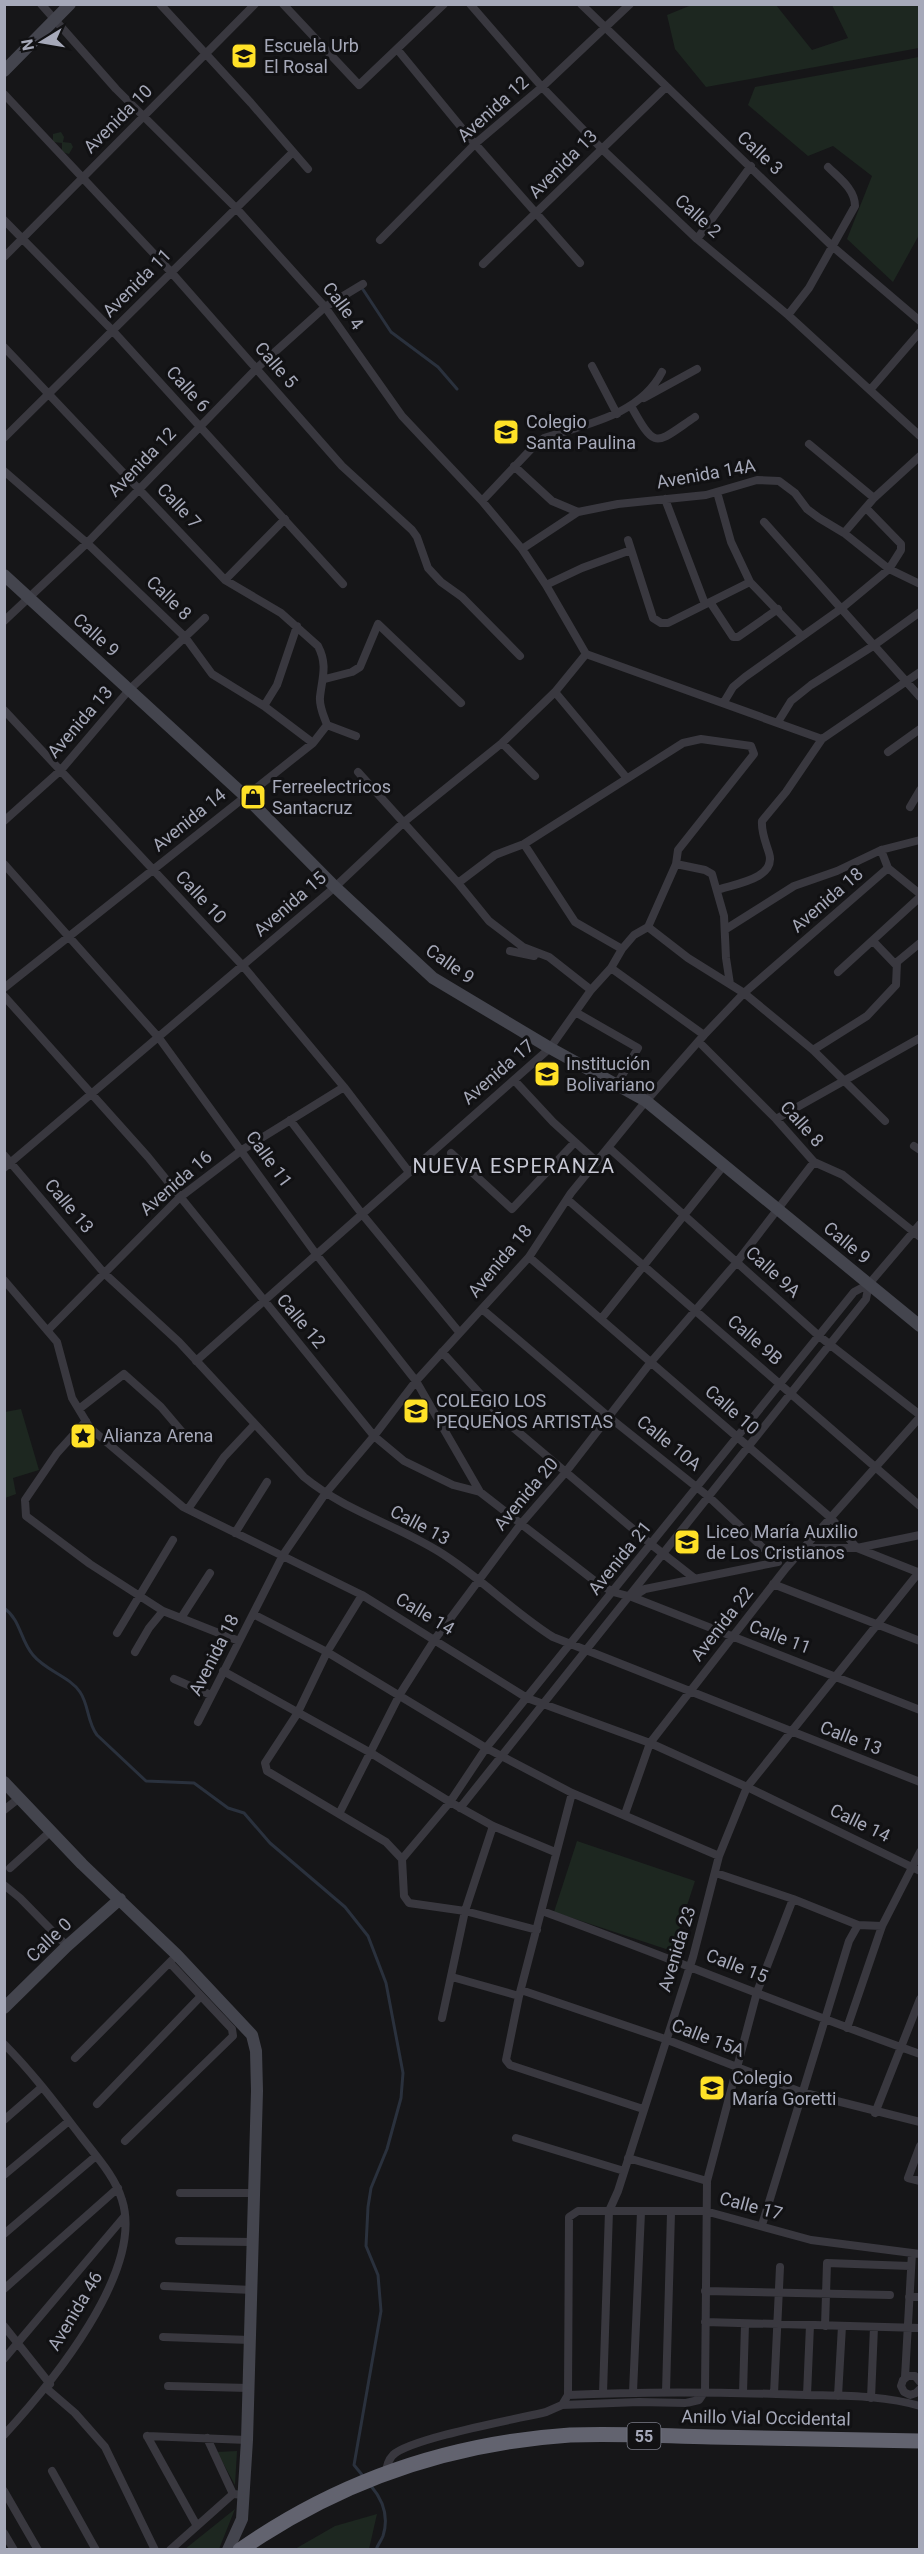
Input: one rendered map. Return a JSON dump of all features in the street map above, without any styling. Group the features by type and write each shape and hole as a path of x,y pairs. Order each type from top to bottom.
{"highway":[{"name":"Anillo Vial Occidental","path":"240,2550 304,2509 355,2483 428,2459 531,2439 572,2435 920,2441"}],"street":[{"name":"Calle 4","path":"40,4 116,89 236,208 325,307 402,416 482,501 522,549 586,654"},
{"path":"4,71 70,4"},
{"path":"160,4 308,169"},
{"name":"Avenida 10","path":"4,257 255,4"},
{"path":"283,4 359,85 444,4"},
{"name":"Calle 2","path":"470,4 542,87 601,148 697,239 788,315 920,436"},
{"name":"Calle 3","path":"581,4 832,246 920,321"},
{"name":"Avenida 12","path":"380,240 476,143 542,87 630,4"},
{"path":"398,49 580,263"},
{"name":"Avenida 13","path":"483,264 666,87"},
{"name":"Calle 5","path":"4,94 171,272 342,466 412,530 417,537 428,568 434,575 462,597 520,656"},
{"name":"Avenida 11","path":"4,438 293,152"},
{"path":"697,239 751,166"},
{"path":"788,315 809,288 855,206 855,198 828,167"},
{"name":"Calle 6","path":"4,220 113,331 344,584"},
{"name":"Avenida 12","path":"4,621 87,543 257,368 325,307 363,284"},
{"path":"870,390 920,332"},
{"name":"Calle 7","path":"4,347 140,487 225,580 280,613 318,646 322,653 325,679"},
{"path":"592,366 617,414"},
{"path":"482,501 544,438 617,414 697,369"},
{"path":"635,403 662,372"},
{"path":"635,403 648,435 655,439 668,436 695,417"},
{"path":"809,444 874,498"},
{"path":"844,533 874,498 920,456"},
{"path":"514,466 552,501 578,512"},
{"name":"Calle 8","path":"4,471 87,543 185,637 212,674 264,706 313,743"},
{"name":"Avenida 14A","path":"578,512 618,504 717,492 757,480 779,481 795,493 813,514 844,533 889,569 920,584"},
{"path":"717,492 731,542 750,582 778,609 801,636"},
{"path":"665,499 708,603 730,635 738,637 778,609"},
{"path":"724,702 733,687 745,677 842,608 889,569 901,550 901,544 866,508"},
{"path":"522,549 578,512"},
{"path":"225,580 285,519"},
{"path":"764,522 774,536 786,546 920,697"},
{"path":"628,540 653,618 661,623 668,623 750,582"},
{"path":"546,585 582,568 631,550"},
{"name":"Calle 9","path":"4,575 245,796 335,887 433,978 550,1048 646,1101 920,1326"},
{"path":"778,722 791,701 804,690 873,646 920,612"},
{"name":"Avenida 13","path":"4,821 61,770 129,690 205,618"},
{"path":"356,736 327,725 320,698 325,679 352,672 360,667 378,624 461,703"},
{"path":"264,706 277,685 297,626"},
{"path":"586,654 822,739"},
{"name":"Avenida 15","path":"8,1166 335,887 404,822 502,743 555,692 586,654"},
{"path":"717,890 762,875 768,869 771,859 762,821 786,792 822,739 920,672"},
{"path":"459,883 495,855 524,844 626,777 555,692"},
{"name":"Calle 10","path":"4,710 243,966 344,1088 409,1172"},
{"name":"Avenida 14","path":"4,988 313,743 327,725"},
{"path":"888,752 920,729"},
{"name":"Avenida 17","path":"196,1361 550,1048 591,990 611,968 622,949 634,935 648,927 676,864 678,850 753,754 752,746 700,739 682,743 626,777"},
{"path":"502,743 535,776"},
{"path":"358,772 459,883 489,921 524,947 549,957 591,990"},
{"path":"910,807 920,790"},
{"path":"726,929 794,886 837,871 881,850 920,840"},
{"path":"524,844 575,922 622,949"},
{"path":"838,972 920,896 888,868 881,850"},
{"name":"Calle 11","path":"4,864 159,1038 316,1254 416,1381 480,1492"},
{"path":"676,864 705,870 712,874 726,929 726,958 730,984"},
{"name":"Avenida 18","path":"198,1722 283,1555 325,1494 416,1381 529,1257 597,1162 701,1038 744,993 888,868"},
{"path":"648,927 688,958 744,993 813,1050 885,1120"},
{"path":"873,940 896,965"},
{"path":"813,1050 867,1016 896,986 896,965 899,959 920,943"},
{"path":"510,951 549,957"},
{"name":"Calle 8","path":"611,968 701,1038 814,1162 843,1176 916,1234"},
{"name":"Calle 12","path":"4,996 147,1157 374,1436 404,1461 453,1485 480,1492 596,1582 613,1592 630,1597"},
{"path":"576,1013 638,1048 617,1084"},
{"path":"776,1119 920,1038"},
{"path":"513,1080 597,1162"},
{"name":"Avenida 16","path":"49,1329 179,1197 242,1150 344,1088"},
{"path":"290,1120 362,1214 459,1332"},
{"path":"451,1154 512,1209 575,1142"},
{"name":"Calle 9A","path":"609,1148 819,1336 920,1416"},
{"name":"Calle 13","path":"4,1155 8,1166 104,1273 196,1361 304,1478 325,1494 436,1550 479,1579 536,1626 553,1636 920,1782"},
{"name":"Avenida 20","path":"340,1812 400,1694 435,1639 520,1525 565,1473 651,1362 737,1262 814,1162"},
{"path":"600,1319 725,1164"},
{"name":"Calle 9B","path":"568,1200 920,1506"},
{"name":"Avenida 21","path":"402,1859 450,1802 486,1748 854,1292 869,1284 916,1234 920,1224"},
{"name":"Calle 10","path":"529,1257 831,1518 857,1548 919,1572"},
{"name":"Calle 14","path":"4,1280 49,1329 57,1342 72,1398 90,1428 138,1470 189,1509 362,1595 527,1698 650,1743 916,1869"},
{"name":"Avenida 21","path":"460,1808 866,1299 869,1284"},
{"name":"Calle 10A","path":"482,1309 609,1417 709,1497 786,1568"},
{"path":"442,1352 503,1419 565,1473 694,1578"},
{"path":"79,1409 124,1374 160,1407 189,1440"},
{"name":"Avenida 22","path":"625,1814 650,1743 786,1568 920,1416"},
{"path":"86,1421 57,1453 25,1500 26,1516 46,1533 164,1611 239,1641"},
{"path":"189,1509 224,1457 255,1424"},
{"path":"236,1533 267,1482"},
{"path":"804,1548 857,1548 920,1535"},
{"path":"117,1633 173,1540"},
{"path":"630,1597 645,1589 777,1561"},
{"name":"Avenida 23","path":"603,2393 609,2211 690,1966 719,1856 747,1787 919,1572"},
{"path":"181,1618 210,1573"},
{"path":"773,1584 920,1641"},
{"path":"362,1595 327,1652 297,1713 265,1763 265,1768 386,1842 402,1859 407,1901 465,1911 537,1930"},
{"name":"Calle 11","path":"630,1597 920,1710"},
{"path":"135,1652 149,1628 164,1611"},
{"path":"253,1614 327,1652 486,1748 572,1793 719,1856"},
{"path":"224,1671 371,1753 460,1808 494,1826 555,1852"},
{"path":"174,1679 211,1695"},
{"path":"4,1782 18,1799 120,1899 173,1959 201,1996 232,2029 233,2037 125,2141"},
{"path":"572,1793 520,1993 506,2060 510,2065 644,2109"},
{"path":"4,1810 18,1799"},
{"path":"442,2018 465,1911 494,1826"},
{"path":"10,1868 51,1831"},
{"path":"847,2028 882,1926 916,1869 920,1852"},
{"path":"716,1873 793,1899 858,1925 882,1926"},
{"path":"4,1885 67,1946"},
{"name":"Calle 0","path":"4,2008 67,1946 120,1899"},
{"path":"380,2474 394,2454 411,2446 436,2437 546,2412 562,2405 687,2403 699,2400 705,2391 707,2181 757,1992 793,1899"},
{"name":"Calle 15","path":"542,1911 920,2054"},
{"path":"762,2225 849,1941 858,1925"},
{"path":"75,2058 173,1959"},
{"path":"173,1959 252,2035 256,2051 257,2091 247,2440 238,2495 242,2519 228,2550"},
{"name":"Calle 15A","path":"452,1977 520,1993 665,2039 801,2092 875,2113 920,2122"},
{"path":"97,2104 201,1996"},
{"path":"875,2113 920,1999"},
{"name":"Avenida 46","path":"4,2044 69,2121 118,2188 123,2202 125,2236 120,2264 108,2292 48,2386 4,2435"},
{"path":"4,2120 42,2087"},
{"path":"4,2175 69,2121"},
{"path":"516,2138 624,2171"},
{"path":"920,2146 909,2178 920,2181"},
{"path":"4,2234 96,2157"},
{"path":"628,2158 707,2181"},
{"path":"4,2289 118,2188"},
{"path":"180,2193 254,2193"},
{"name":"Calle 17","path":"568,2395 569,2217 578,2211 671,2213 705,2211 811,2240 916,2253"},
{"path":"633,2392 640,2212"},
{"path":"666,2392 671,2213"},
{"path":"4,2359 124,2217"},
{"path":"179,2241 252,2242"},
{"path":"916,2253 910,2266 905,2377 902,2383 904,2392 914,2394 920,2389"},
{"path":"825,2326 827,2263 910,2266"},
{"path":"774,2394 780,2267"},
{"path":"164,2286 252,2290"},
{"path":"705,2290 890,2295"},
{"path":"909,2297 920,2297"},
{"path":"705,2322 920,2328"},
{"path":"743,2393 745,2324"},
{"path":"807,2395 810,2325"},
{"path":"4,2326 48,2386 105,2447 155,2550"},
{"path":"838,2396 842,2326"},
{"path":"871,2398 874,2327"},
{"path":"163,2337 250,2340"},
{"path":"905,2377 915,2376 920,2382"},
{"path":"168,2386 249,2388"},
{"path":"562,2405 568,2395 705,2391 871,2398 920,2406"},
{"path":"197,2526 147,2436 247,2440"},
{"path":"207,2438 238,2495"},
{"path":"52,2471 96,2550"},
{"path":"4,2491 38,2550"},
{"path":"170,2550 238,2495"},
{"path":"242,2519 262,2534"},
{"path":"4,2533 14,2550"}],"shaded area":[{"path":"694,4 776,5 812,50 848,38 832,5 919,5 919,48 706,87 675,49 667,15"},
{"path":"919,57 919,235 893,282 847,239 872,176 833,146 808,156 748,105 755,87"},
{"path":"61,132 64,137 63,142 71,143 73,147 69,154 62,152 62,143 53,142 53,134"},
{"path":"21,1409 39,1470 13,1478 16,1494 5,1498 5,1412"},
{"path":"577,1841 695,1881 672,1951 554,1912"},
{"path":"237,2451 235,2485 217,2452"},
{"path":"235,2509 219,2549 185,2549"},
{"path":"377,2514 369,2549 295,2549 335,2526"}],"waterway":[{"path":"362,288 391,332 438,367 457,389"},
{"path":"4,1608 14,1618 25,1643 38,1661 70,1682 80,1692 91,1725 97,1735 146,1781 194,1783 228,1808 244,1813 270,1843 345,1907 368,1936 386,1983 403,2073 401,2098 387,2149 371,2188 368,2207 366,2246 378,2275 381,2311 354,2465 363,2476"},
{"path":"371,2486 382,2503 385,2516 385,2529 376,2550"}],"place":[{"name":"Escuela Urb El Rosal","path":"244,56"},
{"name":"Colegio Santa Paulina","path":"506,432"},
{"name":"Ferreelectricos Santacruz","path":"253,797"},
{"name":"Institución Bolivariano","path":"547,1074"},
{"name":"COLEGIO LOS PEQUEÑOS ARTISTAS","path":"416,1411"},
{"name":"Alianza Arena","path":"83,1436"},
{"name":"Liceo María Auxilio de Los Cristianos","path":"687,1542"},
{"name":"Colegio María Goretti","path":"712,2088"}],"district":[{"name":"NUEVA ESPERANZA","path":"514,1166"}]}
